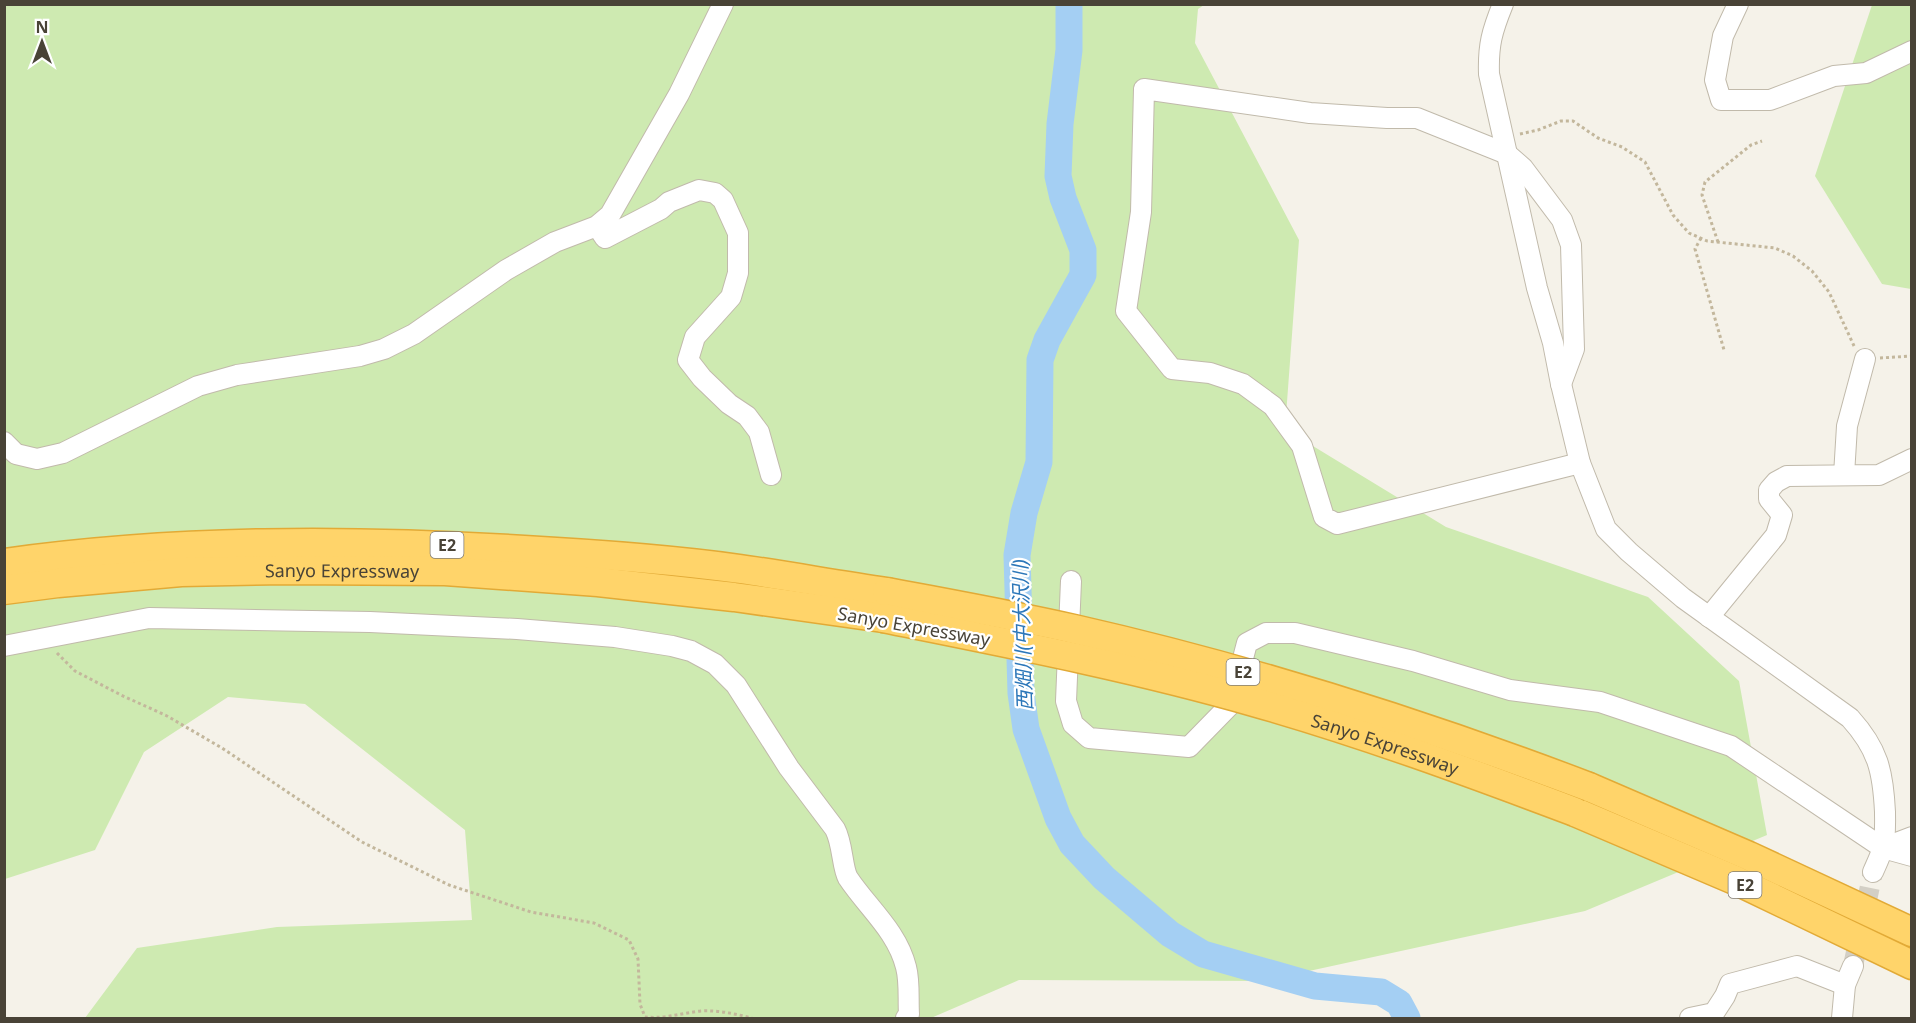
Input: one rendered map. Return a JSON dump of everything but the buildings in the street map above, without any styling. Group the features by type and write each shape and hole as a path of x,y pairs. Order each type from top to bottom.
{"highway":[{"name":"Sanyo Expressway","path":"4,562 183,545 286,542 445,545 602,555 739,569 1254,702 1476,774 1575,812 1737,882 1911,965"},
{"name":"Sanyo Expressway","path":"4,590 181,572 286,570 445,572 563,579 734,597 885,605 1074,629 1257,675 1486,747 1589,787 1749,856 1911,932"},
{"path":"4,602 181,572"}],"street":[{"path":"4,442 16,454 37,459 63,453 198,386 237,375 360,356 384,349 414,334 506,270 555,242 597,226 610,215 679,94 723,4"},
{"path":"1503,4 1493,29 1488,51 1489,74 1537,288 1553,343 1580,463 1606,529 1683,598 1850,718 1864,733 1875,754 1884,780 1883,848 1874,872"},
{"path":"1738,4 1723,36 1714,80 1721,100 1770,100 1834,75 1866,73 1911,51"},
{"path":"1561,384 1574,349 1571,245 1562,220 1505,146 1417,118 1310,113 1144,89 1141,212 1126,311 1172,369 1210,373 1243,384 1273,406 1302,446 1324,517 1337,524 1580,463"},
{"path":"597,226 604,238 661,209 669,202 699,190 715,193 723,200 738,233 738,273 731,297 695,337 688,360 729,405 747,416 759,432 771,475"},
{"path":"1844,475 1847,426 1865,359"},
{"path":"1709,617 1776,535 1782,515 1769,499 1769,490 1776,482 1787,476 1879,475 1911,459"},
{"path":"1071,580 1066,701 1073,724 1089,738 1189,747 1231,704 1247,644 1266,633 1295,633 1413,662 1510,690 1600,702 1731,746 1883,848 1911,856"},
{"path":"4,646 149,618 370,622 517,629 615,637 691,651 715,664 735,685 789,768 835,829 841,840 846,876 891,931 902,953 907,970 909,1014 906,1018"},
{"path":"1883,848 1911,837"},
{"path":"1690,1018 1714,1013 1730,984 1797,966 1849,975 1842,1018"}],"path":[{"path":"1505,146 1561,121 1573,121 1598,138 1622,147 1645,162 1672,215 1689,233 1719,242 1775,248 1793,256 1812,272 1829,292 1851,344 1865,359 1911,356"},
{"path":"1719,242 1702,195 1705,182 1751,145 1762,141"},
{"path":"1701,238 1695,249 1724,350"},
{"path":"42,639 75,670 167,716 222,748 362,842 449,885 531,912 594,923 629,940 638,959 640,1004 645,1017 660,1018 701,1011 723,1011 752,1018"}],"green space":[{"path":"5,4 1204,5 1198,9 1195,43 1299,240 1285,429 1446,527 1648,597 1739,681 1767,835 1585,911 1263,981 1019,980 931,1018 85,1018 137,948 277,927 472,920 465,830 305,704 228,697 144,752 95,850 5,879"},
{"path":"1872,5 1911,5 1911,289 1882,284 1815,176"}],"waterway":[{"name":"西畑川(中大沢川)","path":"1069,4 1069,50 1060,124 1058,176 1063,198 1083,250 1083,275 1047,340 1040,360 1039,462 1024,513 1017,555 1021,693 1026,729 1058,818 1072,844 1104,878 1170,934 1203,954 1315,986 1381,992 1399,1003 1407,1018"}],"tunnel":[{"path":"1853,966 1873,872"}]}
